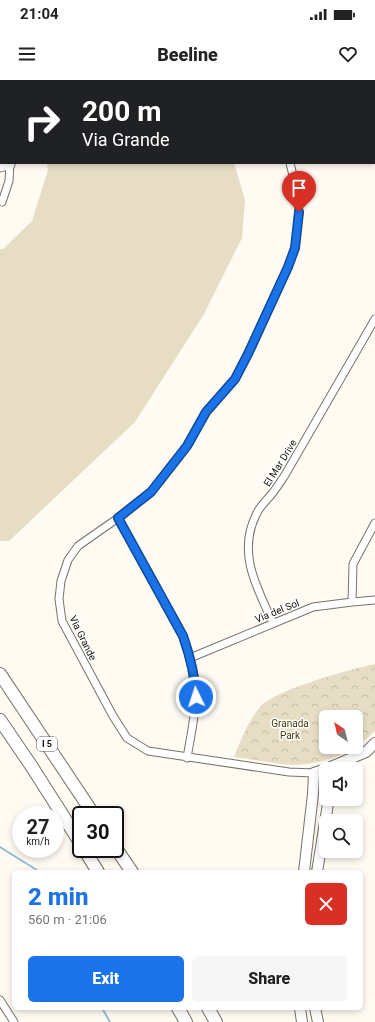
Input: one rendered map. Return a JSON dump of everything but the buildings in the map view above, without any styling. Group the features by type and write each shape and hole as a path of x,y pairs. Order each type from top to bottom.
{"highway":[{"name":"I 5","path":"0,674 88,806"},
{"name":"I 5","path":"0,720 72,830"},
{"path":"89,858 97,870"},
{"path":"122,858 131,870"},
{"path":"179,1010 186,1022"},
{"path":"209,1010 216,1022"}],"street":[{"path":"0,168 10,164 9,181 2,202 0,201"},
{"name":"Via Grande","path":"290,164 296,188 299,212 295,248 288,267 235,379 206,412 187,446 151,492 118,518 78,546 68,560 61,581 59,599 62,621 113,716 127,738 148,751 187,758 289,772 319,770"},
{"name":"El Mar Drive","path":"273,623 250,568 248,533 256,513 285,475 375,319"},
{"path":"118,518 183,636 190,658 195,683 196,710 187,758"},
{"path":"352,602 353,564 375,523"},
{"name":"Via del Sol","path":"190,658 313,608 375,600"},
{"path":"342,762 366,752 375,743"},
{"path":"304,870 314,794 319,779"},
{"path":"317,870 328,806"},
{"path":"0,1000 14,1022"},
{"path":"300,1010 302,1022"},
{"path":"315,1010 318,1022"}],"green space":[{"path":"47,164 234,164 245,200 242,238 204,314 135,422 9,541 0,541 0,249 3,249 32,221 48,170"},
{"name":"Granada Park","path":"375,664 375,731 367,739 363,742 363,710 319,710 319,754 341,754 315,763 292,765 234,757 248,725 260,707 268,700 296,687 332,675"}],"waterway":[{"path":"0,847 37,870"},
{"path":"103,1010 110,1022"}],"route":[{"path":"196,697 190,658 183,636 118,518 151,492 187,446 206,412 235,379 288,267 295,248 299,212"}]}
